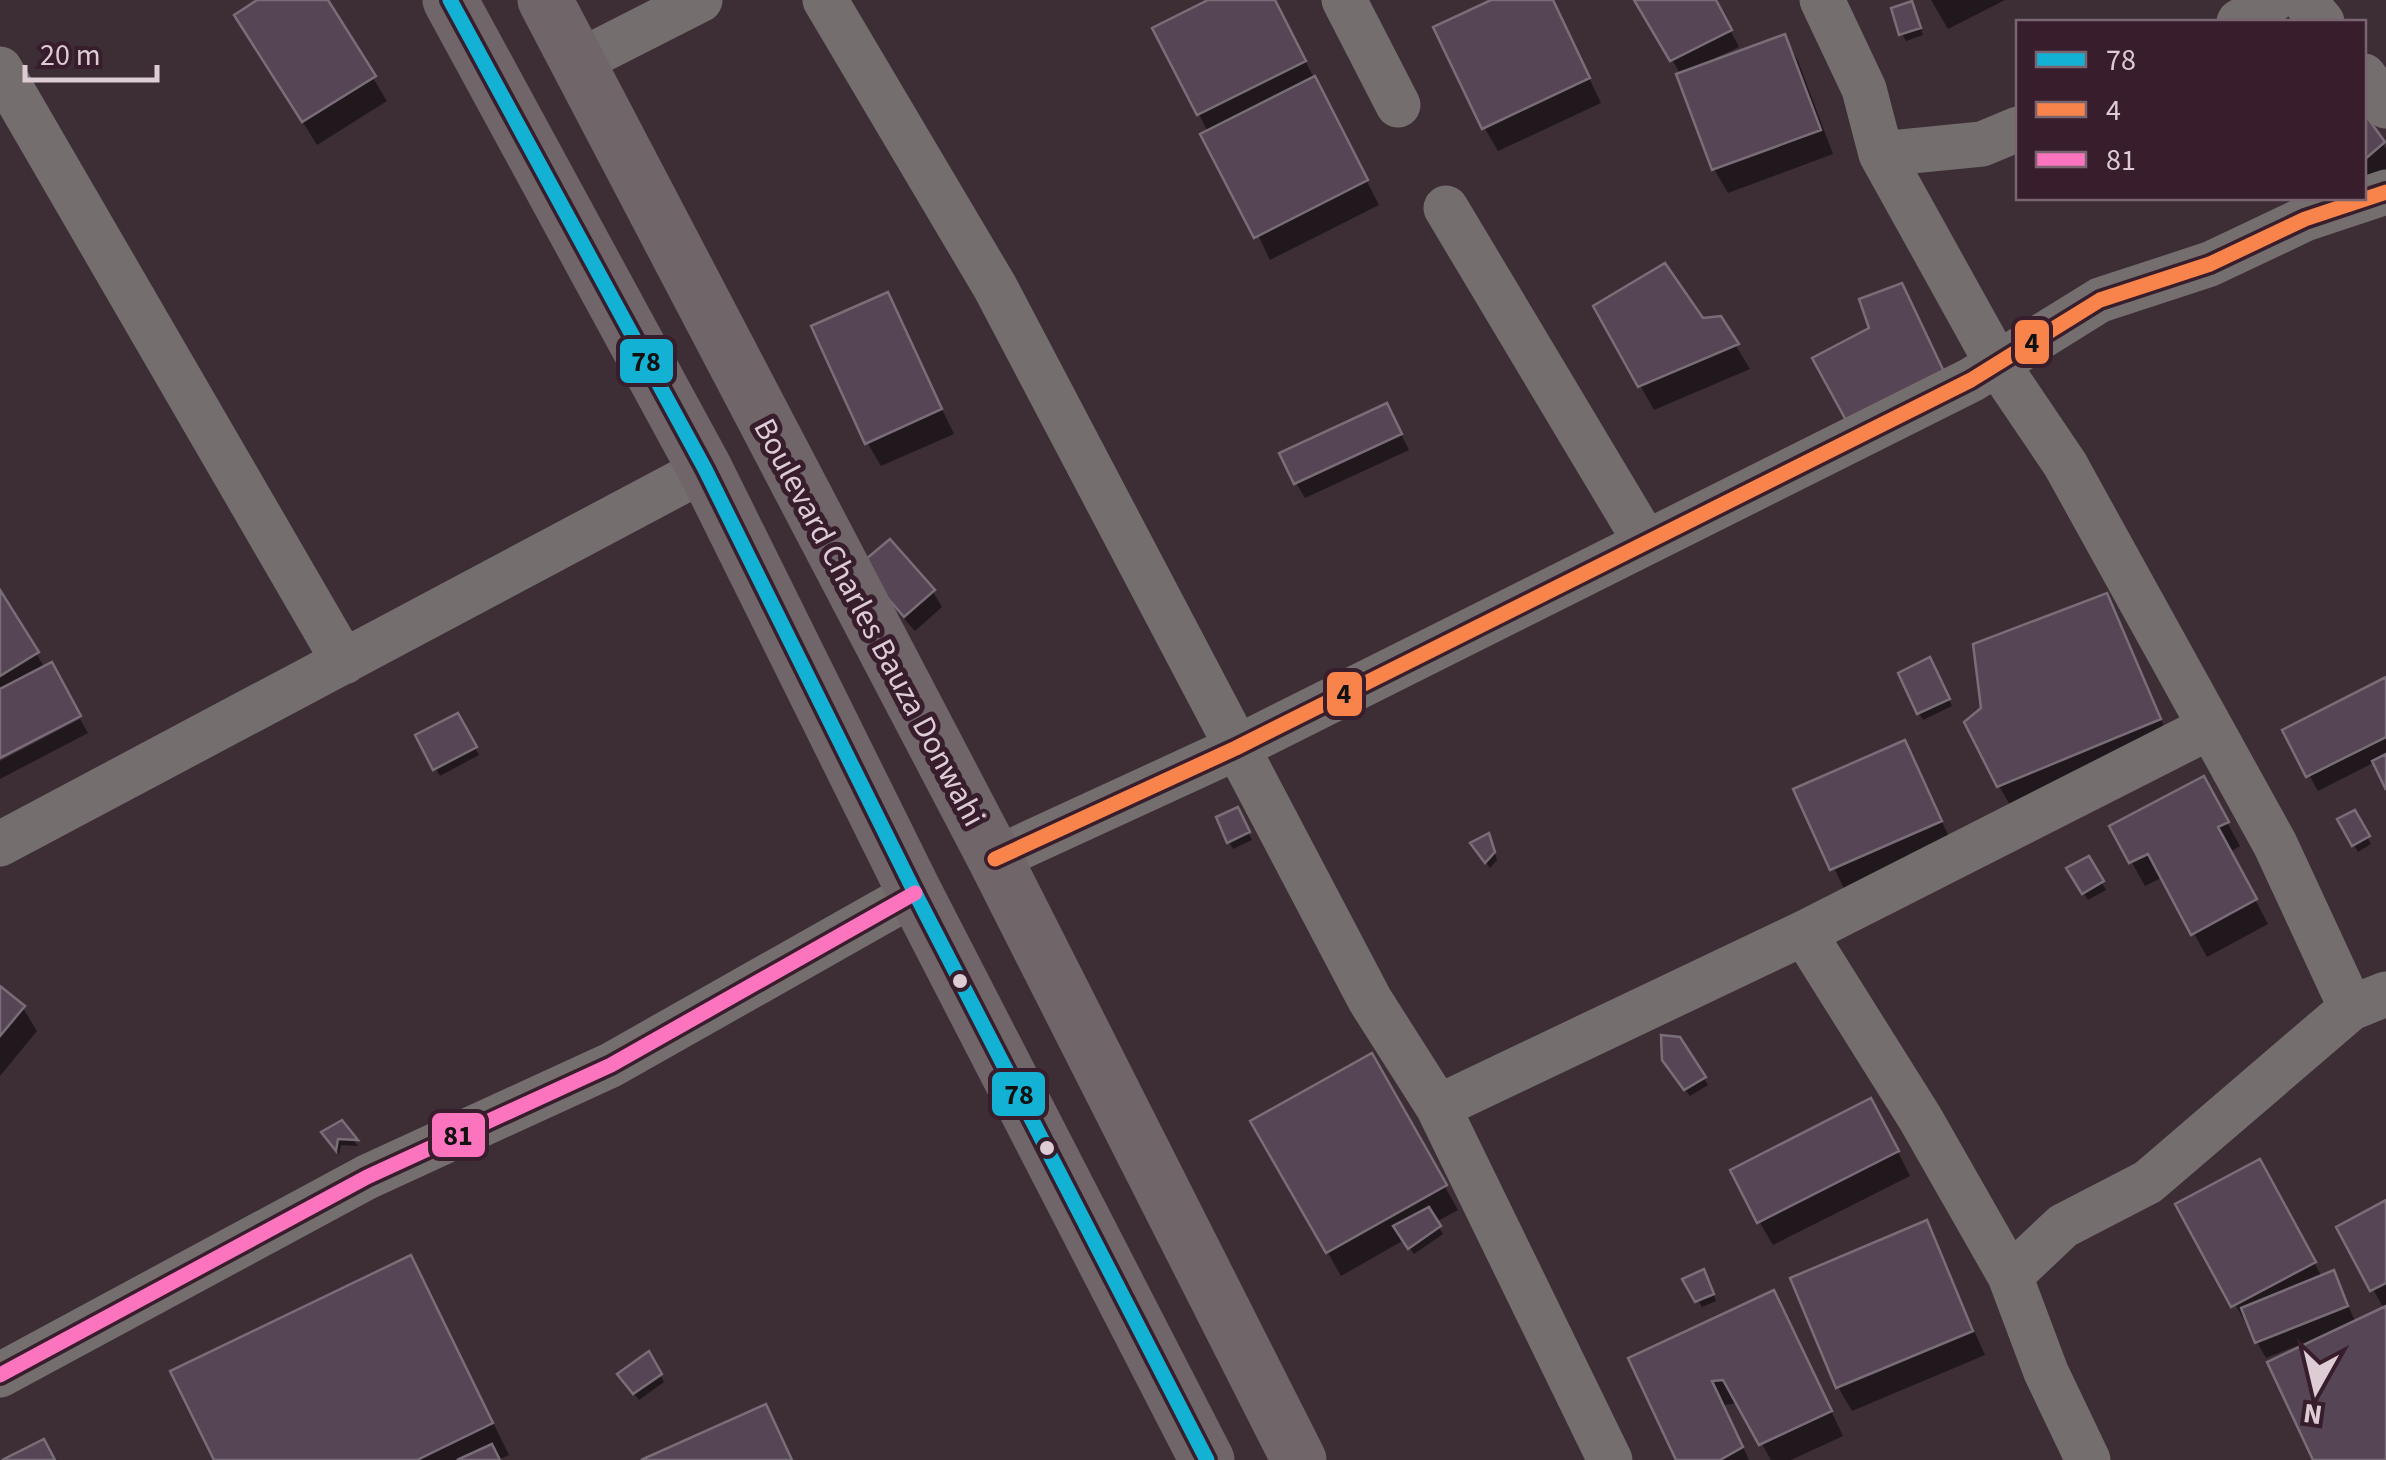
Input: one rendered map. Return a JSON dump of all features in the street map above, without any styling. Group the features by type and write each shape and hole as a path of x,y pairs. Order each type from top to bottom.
{"main road":[{"path":"450,0 705,470 915,892 1207,1460"},
{"name":"Boulevard Charles Bauza Donwahi","path":"545,0 994,859 1300,1460"}],"street":[{"path":"578,62 700,0"},
{"path":"825,0 996,287 1370,1000 1438,1107 1610,1460"},
{"path":"1344,0 1398,105"},
{"path":"1822,0 1864,89 1881,154 1998,365 2066,464 2276,844 2369,1001 2148,1182 2063,1226 2010,1276"},
{"path":"2241,20 2273,0"},
{"path":"2304,0 2320,20"},
{"path":"0,69 344,662"},
{"path":"2366,79 2386,106"},
{"path":"1881,154 1982,144 2016,131"},
{"path":"994,859 1236,748 1998,365 2100,300 2210,264 2304,219 2362,200"},
{"path":"1446,208 1645,541"},
{"path":"0,844 705,470"},
{"path":"1438,1107 1804,933 2210,727"},
{"path":"0,1375 367,1177 612,1064 915,892"},
{"path":"1804,933 1920,1118 2010,1276 2046,1372 2088,1460"}],"building":[{"path":"257,0 328,0 376,76 302,122 234,15"},
{"path":"1208,0 1275,0 1306,61 1197,115 1152,28"},
{"path":"1491,0 1553,0 1590,78 1482,129 1433,27"},
{"path":"1634,0 1716,0 1732,30 1670,61"},
{"path":"1912,1 1921,28 1899,35 1891,8"},
{"path":"1785,34 1821,130 1712,170 1676,74"},
{"path":"1315,76 1368,180 1254,238 1200,134"},
{"path":"2366,116 2385,142 2366,158"},
{"path":"1665,263 1703,318 1721,316 1739,344 1638,387 1593,306"},
{"path":"1902,283 1945,374 1847,422 1812,358 1869,328 1859,299"},
{"path":"888,292 942,409 865,444 811,326"},
{"path":"1387,403 1402,434 1294,484 1279,453"},
{"path":"890,539 935,590 904,617 859,565"},
{"path":"0,590 39,652 0,676"},
{"path":"2107,593 2161,719 1997,787 1964,722 1981,708 1973,644"},
{"path":"1930,657 1950,699 1917,714 1898,673"},
{"path":"52,662 81,716 0,758 0,689"},
{"path":"2386,677 2386,737 2306,777 2282,730"},
{"path":"458,713 477,747 433,770 415,735"},
{"path":"1905,740 1942,821 1830,870 1793,789"},
{"path":"2386,754 2386,790 2372,761"},
{"path":"2204,776 2229,822 2218,827 2257,899 2191,935 2148,854 2129,863 2109,826"},
{"path":"1238,807 1250,832 1227,843 1216,817"},
{"path":"2355,810 2370,836 2352,846 2337,819"},
{"path":"1489,833 1495,852 1485,863 1470,843"},
{"path":"2089,856 2104,881 2082,894 2066,868"},
{"path":"0,986 25,1006 0,1036"},
{"path":"1661,1035 1680,1037 1706,1077 1684,1090 1662,1060"},
{"path":"1372,1053 1447,1185 1326,1253 1250,1121"},
{"path":"1871,1098 1899,1151 1757,1223 1730,1170"},
{"path":"342,1120 358,1140 338,1139 336,1151 321,1132"},
{"path":"2260,1159 2316,1262 2231,1307 2175,1204"},
{"path":"2386,1200 2386,1283 2370,1291 2336,1227"},
{"path":"1429,1207 1441,1226 1408,1249 1393,1226"},
{"path":"1927,1220 1973,1331 1836,1388 1790,1278"},
{"path":"411,1255 493,1423 417,1460 214,1460 170,1371"},
{"path":"1704,1269 1714,1294 1695,1302 1682,1279"},
{"path":"2334,1270 2348,1306 2255,1343 2241,1308"},
{"path":"1774,1290 1832,1411 1759,1445 1723,1380 1712,1381 1743,1447 1720,1460 1676,1460 1628,1358"},
{"path":"2386,1306 2386,1460 2313,1460 2267,1362"},
{"path":"649,1351 662,1374 633,1394 617,1374"},
{"path":"766,1404 792,1460 641,1460"},
{"path":"44,1439 55,1460 2,1460"},
{"path":"492,1444 500,1460 457,1460"}],"transit line":[{"name":"78","path":"450,0 705,469 915,893 1207,1460"},
{"name":"4","path":"2366,199 2386,192"},
{"name":"4","path":"995,859 1236,748 1971,380 2100,300 2210,264 2305,219 2362,200"},
{"name":"81","path":"0,1375 367,1177 611,1065 915,893"}]}
